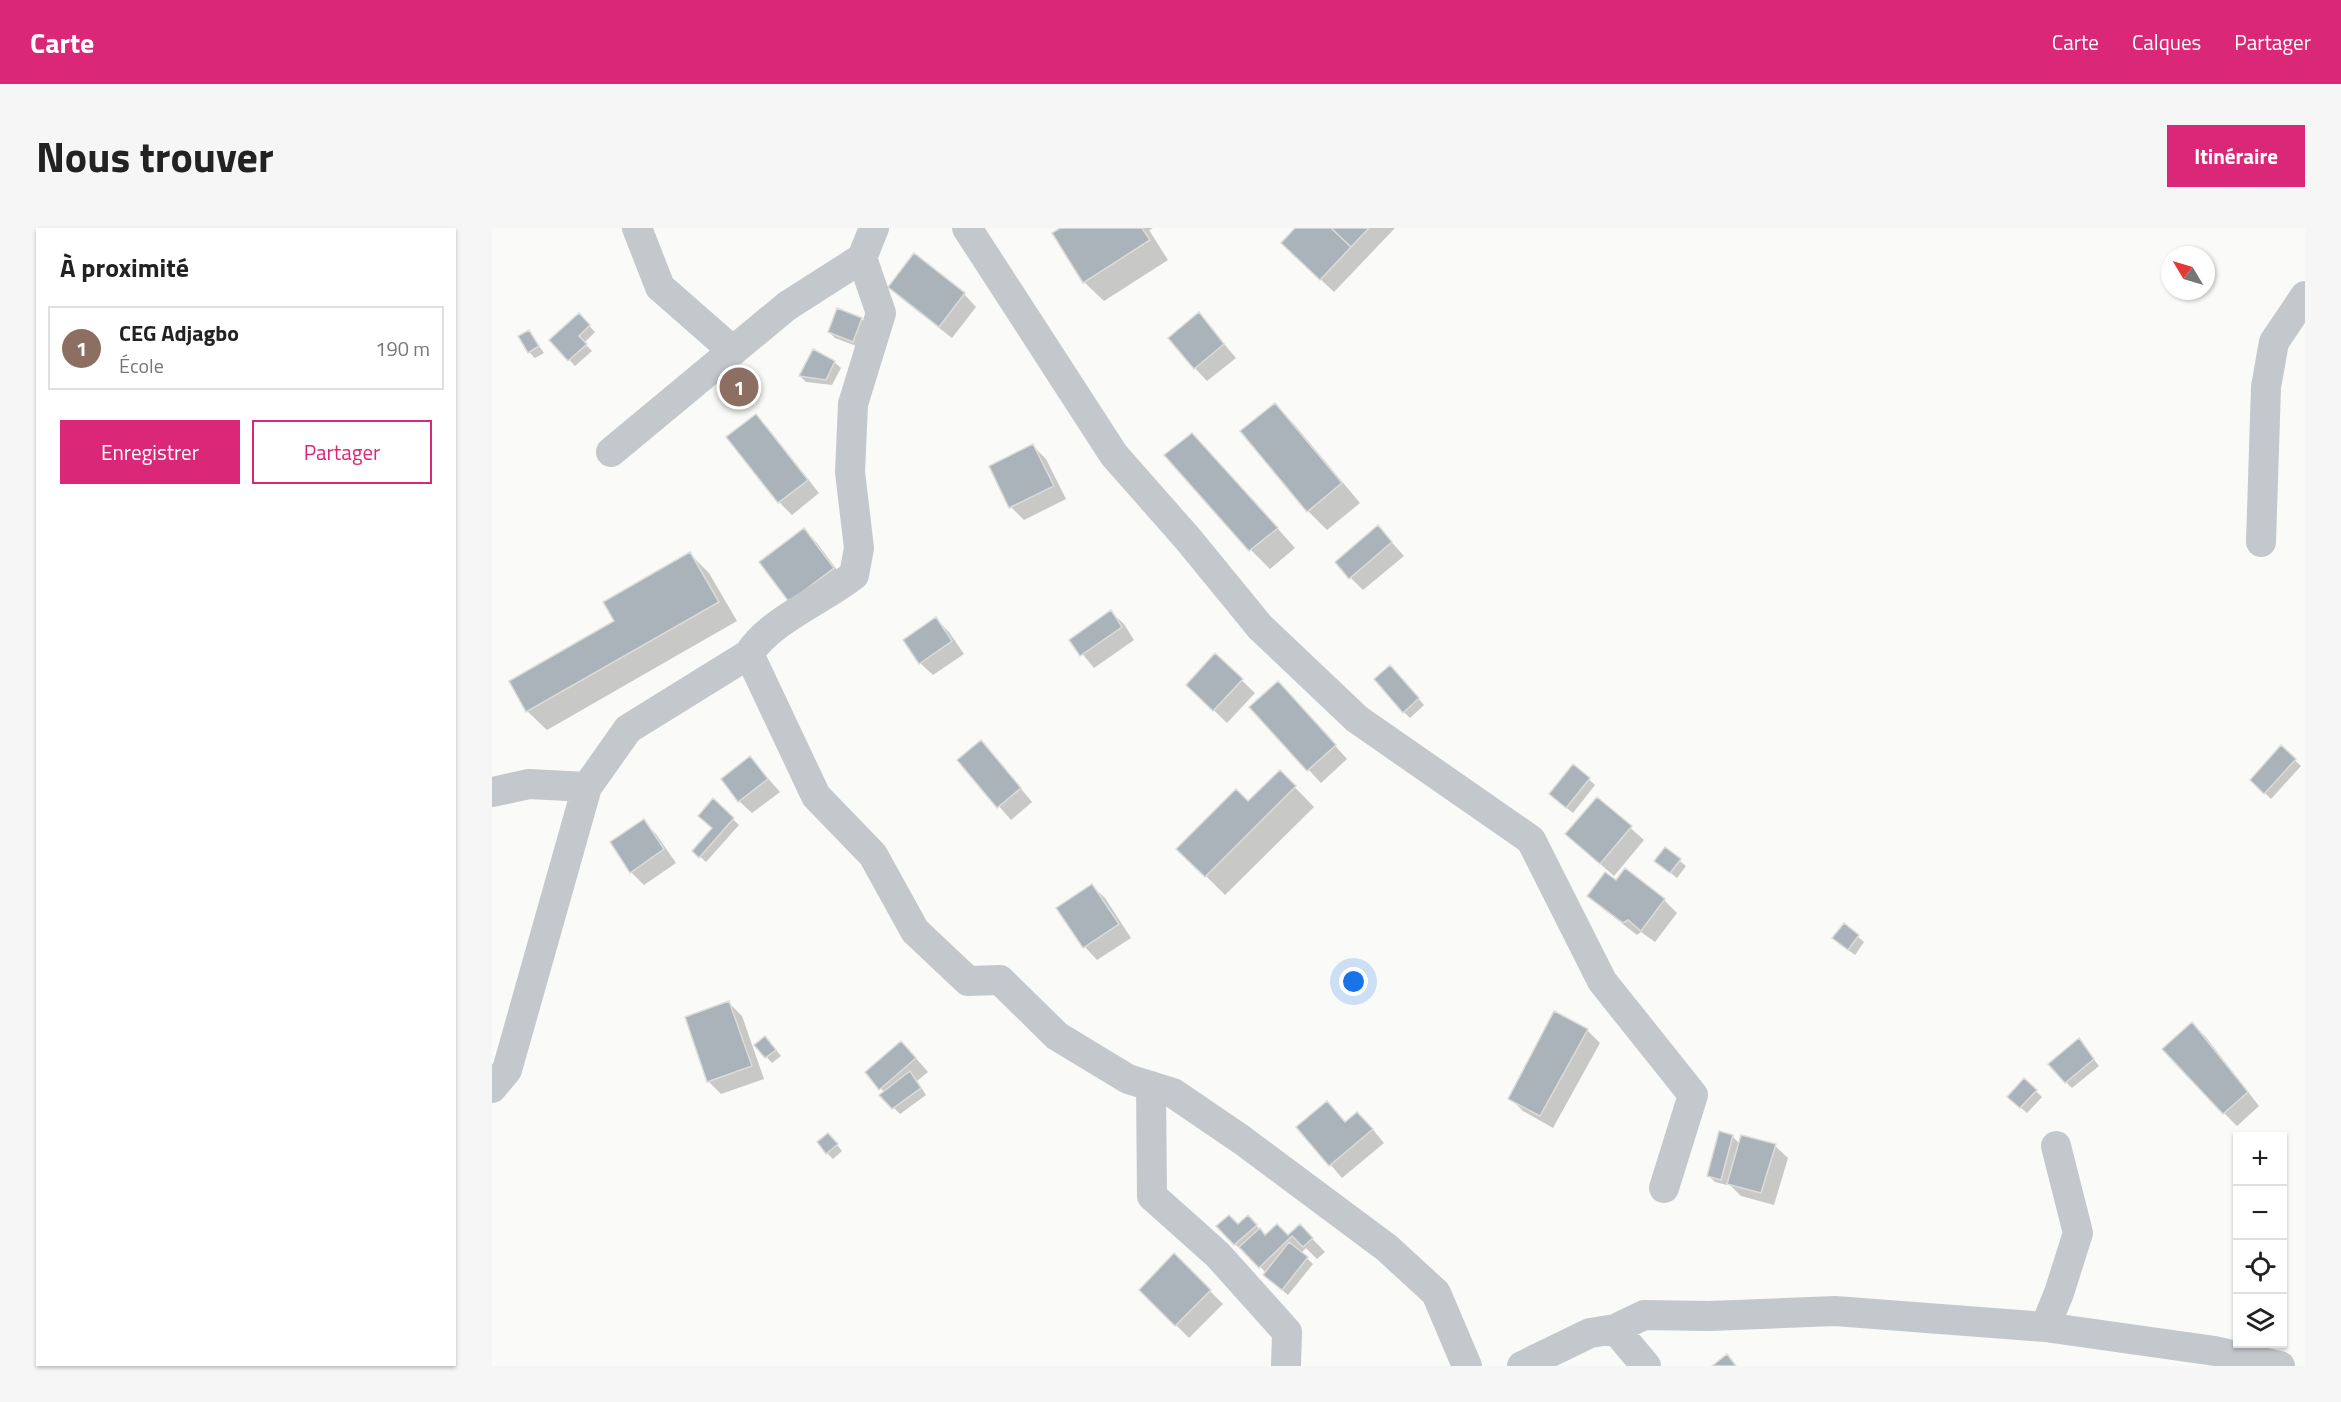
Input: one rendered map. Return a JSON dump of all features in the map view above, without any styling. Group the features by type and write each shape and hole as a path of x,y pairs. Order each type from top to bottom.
{"street":[{"path":"637,228 660,288 733,351"},
{"path":"611,452 787,306 862,258 873,228"},
{"path":"967,228 1114,455 1188,539 1260,627 1357,719 1531,840 1602,981 1693,1095 1664,1188"},
{"path":"492,1088 507,1070 587,787 628,729 749,654 756,644 811,601 836,590 854,575 859,548 850,472 853,404 881,314 862,258"},
{"path":"2261,542 2266,387 2274,342 2305,296"},
{"path":"749,654 816,796 873,855 915,931 968,981 1000,980 1057,1036 1128,1079 1173,1093 1387,1248 1436,1293 1467,1366"},
{"path":"492,792 529,784 587,787"},
{"path":"1151,1086 1152,1196 1218,1254 1287,1332 1286,1366"},
{"path":"2044,1327 2060,1293 2078,1233 2056,1146"},
{"path":"1522,1366 1590,1333 1615,1329 1644,1315 1709,1316 1835,1311 2044,1327 2215,1350 2280,1366"},
{"path":"1615,1329 1646,1366"}],"building":[{"path":"1060,228 1142,228 1150,240 1083,283 1052,233"},
{"path":"1295,228 1331,228 1351,247 1320,280 1281,243"},
{"path":"1331,228 1369,228 1351,247"},
{"path":"914,253 965,293 939,327 888,287"},
{"path":"837,308 862,318 853,342 828,332"},
{"path":"1199,312 1224,344 1194,369 1168,338"},
{"path":"579,313 590,325 579,336 587,344 568,361 549,340"},
{"path":"529,330 539,346 528,353 518,336"},
{"path":"813,349 835,361 826,380 799,376"},
{"path":"1275,403 1342,483 1307,512 1240,431"},
{"path":"756,414 808,480 778,503 726,437"},
{"path":"1192,433 1278,528 1249,551 1164,455"},
{"path":"1033,444 1054,486 1009,508 989,466"},
{"path":"1378,525 1392,542 1349,579 1335,562"},
{"path":"804,528 834,568 789,602 759,562"},
{"path":"690,552 719,602 526,712 509,681 614,621 603,602"},
{"path":"1111,610 1122,627 1080,656 1069,640"},
{"path":"936,617 952,641 919,664 903,640"},
{"path":"1215,653 1243,679 1213,711 1186,685"},
{"path":"1390,665 1419,698 1403,713 1374,679"},
{"path":"1278,681 1336,745 1307,771 1249,707"},
{"path":"981,740 1021,788 997,808 957,760"},
{"path":"2281,745 2296,759 2264,794 2250,780"},
{"path":"750,756 768,779 738,802 721,779"},
{"path":"1573,764 1590,778 1566,808 1549,794"},
{"path":"1280,770 1296,786 1205,877 1176,849 1236,789 1248,801"},
{"path":"1597,797 1632,826 1600,864 1565,834"},
{"path":"713,798 734,818 699,858 692,851 712,828 698,816"},
{"path":"644,819 664,849 630,873 610,842"},
{"path":"1665,847 1681,859 1670,873 1654,861"},
{"path":"1625,868 1665,899 1641,931 1628,920 1623,923 1587,896 1605,872 1616,880"},
{"path":"1092,884 1119,924 1083,948 1056,908"},
{"path":"1844,923 1859,935 1848,950 1832,938"},
{"path":"729,1001 752,1066 707,1082 685,1017"},
{"path":"1554,1011 1588,1029 1540,1116 1508,1099"},
{"path":"2192,1022 2248,1092 2223,1114 2162,1049"},
{"path":"765,1036 776,1050 765,1058 754,1045"},
{"path":"2079,1038 2094,1059 2065,1083 2048,1064"},
{"path":"901,1041 916,1058 879,1090 865,1072"},
{"path":"910,1071 921,1088 892,1109 879,1095"},
{"path":"2024,1078 2037,1090 2020,1108 2007,1097"},
{"path":"1327,1101 1345,1122 1357,1112 1373,1129 1329,1166 1296,1127"},
{"path":"1719,1131 1733,1135 1721,1180 1707,1176"},
{"path":"828,1133 838,1144 826,1154 817,1142"},
{"path":"1741,1135 1776,1144 1761,1193 1727,1184"},
{"path":"1229,1215 1238,1224 1248,1215 1257,1225 1234,1245 1216,1226"},
{"path":"1277,1224 1288,1235 1300,1224 1313,1238 1303,1247 1292,1236 1259,1268 1239,1247 1260,1228 1265,1235"},
{"path":"1289,1242 1308,1257 1282,1290 1263,1275"},
{"path":"1174,1253 1211,1290 1175,1326 1139,1290"},
{"path":"1727,1354 1736,1366 1712,1366"}],"place":[{"name":"CEG Adjagbo","path":"739,387"}]}
